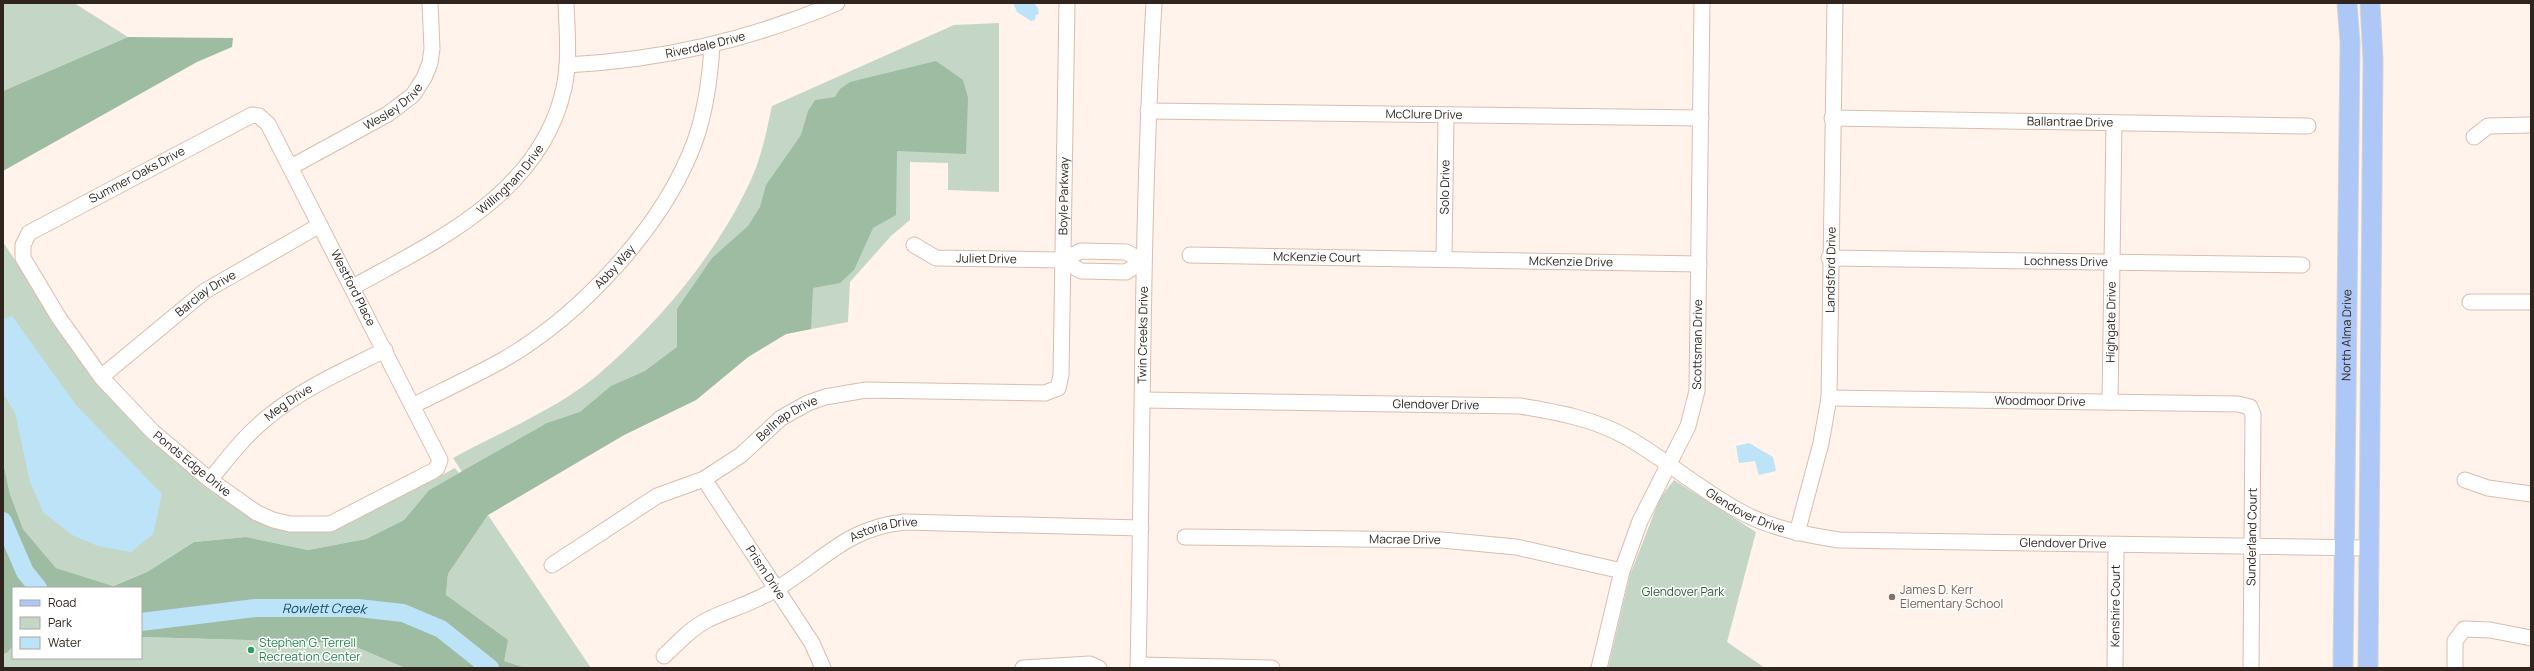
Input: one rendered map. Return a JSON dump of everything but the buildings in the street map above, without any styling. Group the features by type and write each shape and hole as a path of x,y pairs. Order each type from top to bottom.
{"main road":[{"name":"North Alma Drive","path":"2343,668 2343,548 2350,53 2346,3"},
{"name":"North Alma Drive","path":"2368,668 2373,60 2370,3"}],"street":[{"name":"Wesley Drive","path":"291,167 388,114 413,95 424,78 431,56 430,3"},
{"name":"Willingham Drive","path":"353,287 444,238 492,203 513,183 531,161 546,136 557,112 567,65 566,3"},
{"name":"Riverdale Drive","path":"567,65 610,63 712,46 777,27 837,3"},
{"name":"Boyle Parkway","path":"1058,388 1061,375 1067,3"},
{"name":"Twin Creeks Drive","path":"1138,667 1143,400 1143,261 1148,111 1154,3"},
{"name":"Scottsman Drive","path":"1599,668 1622,572 1640,521 1688,426 1697,391 1702,3"},
{"name":"Landsford Drive","path":"1797,532 1821,443 1829,398 1829,258 1835,3"},
{"name":"Abby Way","path":"414,405 504,360 555,325 610,273 661,206 681,173 695,140 707,96 712,46"},
{"name":"McClure Drive","path":"1148,111 1446,116 1701,118"},
{"name":"Westford Place","path":"258,116 268,124 291,167 439,455 439,464"},
{"name":"Summer Oaks Drive","path":"23,245 29,233 246,117 258,116"},
{"name":"Solo Drive","path":"1444,258 1446,116"},
{"name":"Ballantrae Drive","path":"1832,118 2308,126"},
{"name":"Highgate Drive","path":"2110,402 2114,123"},
{"path":"2474,137 2488,126 2531,125"},
{"name":"Barclay Drive","path":"101,377 205,291 320,225"},
{"name":"Ponds Edge Drive","path":"23,245 22,258 59,318 101,377 153,432 210,480 257,513 273,520 312,526 330,524 343,519 433,471 439,464"},
{"name":"Juliet Drive","path":"914,245 936,258 1062,260 1081,251 1126,252 1143,261"},
{"name":"McKenzie Court","path":"1190,255 1444,258"},
{"name":"McKenzie Drive","path":"1444,258 1699,264"},
{"name":"Lochness Drive","path":"1829,258 2302,265"},
{"path":"2470,302 2531,302"},
{"name":"Meg Drive","path":"210,480 237,447 268,417 318,383 386,350"},
{"name":"Bellnap Drive","path":"552,565 657,496 704,479 741,455 781,418 808,403 825,397 866,390 1045,393 1058,388"},
{"name":"Woodmoor Drive","path":"1829,398 2245,404 2250,407"},
{"name":"Glendover Drive","path":"1143,400 1520,406 1552,411 1599,426 1627,437 1745,514 1797,532 1838,540 1875,543 2368,548"},
{"name":"Sunderland Court","path":"2250,407 2253,415 2251,668"},
{"name":"Prism Drive","path":"704,479 775,590 812,643 824,668"},
{"path":"2465,480 2488,488 2531,494"},
{"name":"Astoria Drive","path":"664,656 689,632 708,620 775,590 804,571 842,542 865,531 891,524 1141,528"},
{"name":"Macrae Drive","path":"1185,537 1442,540 1516,547 1622,572"},
{"name":"Kenshire Court","path":"2115,668 2116,545"},
{"path":"2454,668 2455,641 2460,632 2469,628 2479,628 2531,638"},
{"path":"1023,668 1090,664 1099,668"},
{"path":"1138,667 1272,668"}],"green space":[{"path":"3,3 74,3 128,37 3,91"},
{"path":"999,23 999,192 948,190 948,163 910,162 910,220 891,236 850,282 848,322 786,334 748,357 696,400 624,435 489,514 453,458 529,419 567,397 600,373 644,332 665,309 703,262 735,211 757,165 772,106 954,25"},
{"path":"128,37 233,38 232,47 197,62 3,171 3,91"},
{"path":"936,61 963,80 968,98 966,154 897,151 896,215 873,228 854,270 840,283 813,288 811,329 786,334 748,357 696,400 624,435 488,515 448,574 446,595 508,640 504,661 526,668 405,668 347,643 142,637 142,587 12,587 12,647 7,653 3,654 3,462 10,494 23,529 56,568 113,586 147,572 194,542 246,537 308,550 366,539 404,520 429,490 547,423 580,412 611,386 645,371 677,347 677,309 712,258 748,226 760,207 766,185 801,135 808,111 815,100 835,97 840,89 850,82"},
{"path":"3,242 83,363 166,453 241,510 338,527 350,523 455,468 459,473 429,490 404,520 366,539 308,550 246,537 194,542 147,572 112,586 56,568 23,529 10,494 3,462"},
{"name":"Glendover Park","path":"1674,480 1756,532 1727,642 1765,668 1608,668 1630,575 1660,498"},
{"path":"488,515 591,668 526,668 504,661 446,595 448,574"},
{"name":"Stephen G. Terrell Recreation Center","path":"142,637 347,643 405,668 3,668 3,654 7,653 12,647 12,659 142,659"}],"water":[{"path":"1013,3 1034,3 1038,8 1039,14 1036,15 1035,20 1031,21 1017,12"},
{"path":"12,316 76,405 162,494 153,534 131,552 98,546 72,535 43,512 30,482 15,413 3,394 3,319"},
{"path":"1749,443 1773,457 1776,471 1759,475 1755,461 1739,463 1736,446"}],"waterway":[{"name":"Rowlett Creek","path":"3,521 25,572 37,587"},
{"name":"Rowlett Creek","path":"142,622 255,608 358,608 403,613 441,629 490,668"}],"place":[{"name":"James D. Kerr Elementary School","path":"1892,597"},
{"name":"Stephen G. Terrell Recreation Center","path":"251,650"}]}
